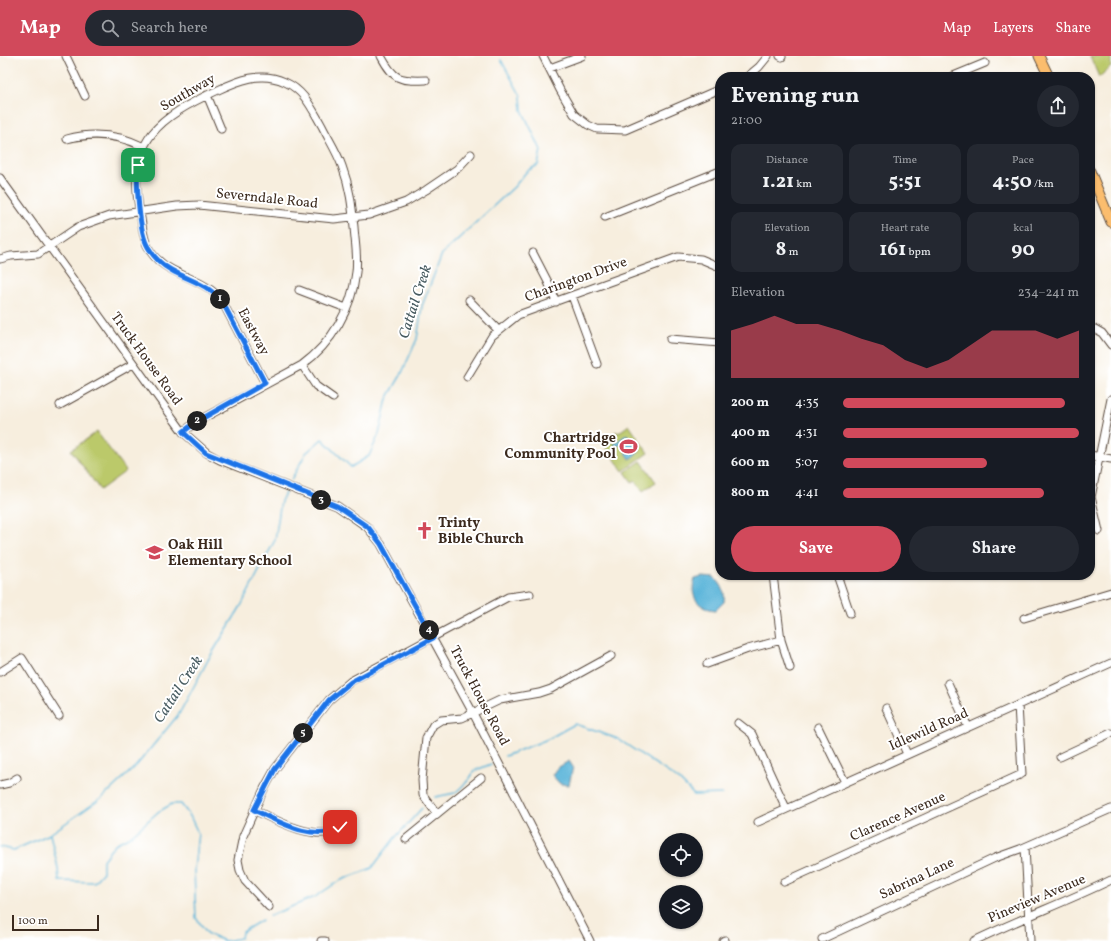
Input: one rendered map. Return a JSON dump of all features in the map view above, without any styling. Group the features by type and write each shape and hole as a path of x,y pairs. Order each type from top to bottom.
{"main road":[{"path":"1040,56 1047,72"},
{"path":"1095,183 1111,222"}],"street":[{"path":"66,56 86,96"},
{"path":"381,56 388,68 397,78 402,80 426,80"},
{"path":"543,56 560,90 579,118 597,129 625,130 715,91"},
{"path":"550,68 582,56"},
{"path":"753,72 768,56"},
{"path":"963,72 985,63"},
{"name":"Southway","path":"140,212 137,175 138,165 144,147 155,129 165,119 177,111 207,95 236,81 259,77 278,80 298,90 311,106 335,149 350,192 356,271 352,293 330,339 321,350 302,365 265,383 196,422 183,432"},
{"path":"207,95 221,129"},
{"path":"67,139 90,135 115,137 128,139 144,147"},
{"name":"Severndale Road","path":"0,259 12,256 33,256 50,247 85,224 109,216 177,206 199,205 334,219 353,218 385,211 406,202 457,169 471,154"},
{"path":"605,217 715,173"},
{"name":"Truck House Road","path":"0,178 183,432 206,453 337,506 368,527 381,544 433,638 590,941"},
{"name":"Eastway","path":"140,212 143,234 149,249 162,264 171,270 201,284 216,294 224,305 265,383"},
{"path":"533,253 548,282 556,302"},
{"name":"Charington Drive","path":"467,377 482,350 498,330 518,315 678,257 701,259 715,265"},
{"path":"299,290 346,308"},
{"path":"572,296 597,364"},
{"path":"469,300 498,330"},
{"path":"1095,329 1102,333 1111,345"},
{"path":"670,339 715,343"},
{"path":"60,405 133,364"},
{"path":"302,365 316,386 333,398"},
{"path":"1095,477 1111,399"},
{"path":"1095,456 1111,459"},
{"path":"1095,514 1099,531"},
{"path":"774,580 781,640 790,668"},
{"path":"839,580 850,613"},
{"path":"1024,618 1111,592"},
{"path":"269,907 245,881 238,860 243,836 254,810 275,769 329,700 351,682 508,597 530,594"},
{"path":"707,664 748,649 781,640"},
{"path":"437,814 426,801 422,787 428,733 437,722 462,718 500,700 527,696 551,689 611,656"},
{"path":"0,672 22,658 59,716"},
{"name":"Idlewild Road","path":"758,822 786,808 1111,663"},
{"path":"948,683 968,727"},
{"name":"Clarence Avenue","path":"784,882 1022,774 1018,705"},
{"path":"886,708 906,754"},
{"path":"738,723 752,734 786,808"},
{"path":"818,727 845,782"},
{"path":"1060,757 1111,733"},
{"path":"0,785 9,783 17,778"},
{"path":"406,839 481,778"},
{"name":"Sabrina Lane","path":"822,939 995,858 1025,847 1111,808"},
{"path":"254,810 282,823 312,832 336,830 348,820"},
{"path":"1025,847 1030,941"},
{"name":"Pineview Avenue","path":"974,941 1017,920 1029,917 1111,880"}],"green space":[{"path":"1090,56 1111,56 1111,67 1099,77"},
{"path":"629,425 648,453 623,471 606,447 616,431 618,433"},
{"path":"97,432 126,471 100,490 71,450"},
{"path":"641,461 656,482 643,491 635,480 632,482 625,472"}],"water":[{"name":"Chartridge Community Pool","path":"627,434 640,451 630,459 621,444 616,447 614,444"},
{"path":"702,577 715,578 715,580 720,584 723,589 724,602 716,610 704,607 696,600 693,591 695,579"},
{"path":"569,761 573,767 569,785 560,784 552,775 557,768"}],"waterway":[{"name":"Cattail Creek","path":"291,480 306,453 322,439 351,467 369,456 379,434 387,399 401,375 417,339 422,306 442,254 514,187 527,171 538,165 541,150 522,110 521,96 501,60"},
{"name":"Cattail Creek","path":"0,847 14,850 50,834 102,798 136,766 179,714 208,660 241,606 275,540 281,501 285,493"},
{"path":"505,756 548,739 575,724 618,739 678,779 694,795 722,794"},
{"path":"435,797 455,793 469,780 474,771 491,764"},
{"path":"50,834 58,868 59,881 94,882 103,872 103,860 115,844 132,835 158,812 172,804 181,804 190,816 198,833 194,870 196,918 208,934 225,941 241,938 242,932 262,920"},
{"path":"269,916 315,897 339,881 372,868 394,839 422,808"}],"place":[{"name":"Chartridge Community Pool","path":"629,446"},
{"name":"Trinty Bible Church","path":"425,531"},
{"name":"Oak Hill Elementary School","path":"155,553"}],"route":[{"path":"138,165 138,197 143,234 147,246 162,264 186,278 211,289 216,294 224,305 244,341 265,383 196,422 183,432 206,453 220,460 337,506 347,511 368,527 381,544 433,638 351,682 329,700 275,769 254,810 282,823 312,832 331,832 340,827"}]}
